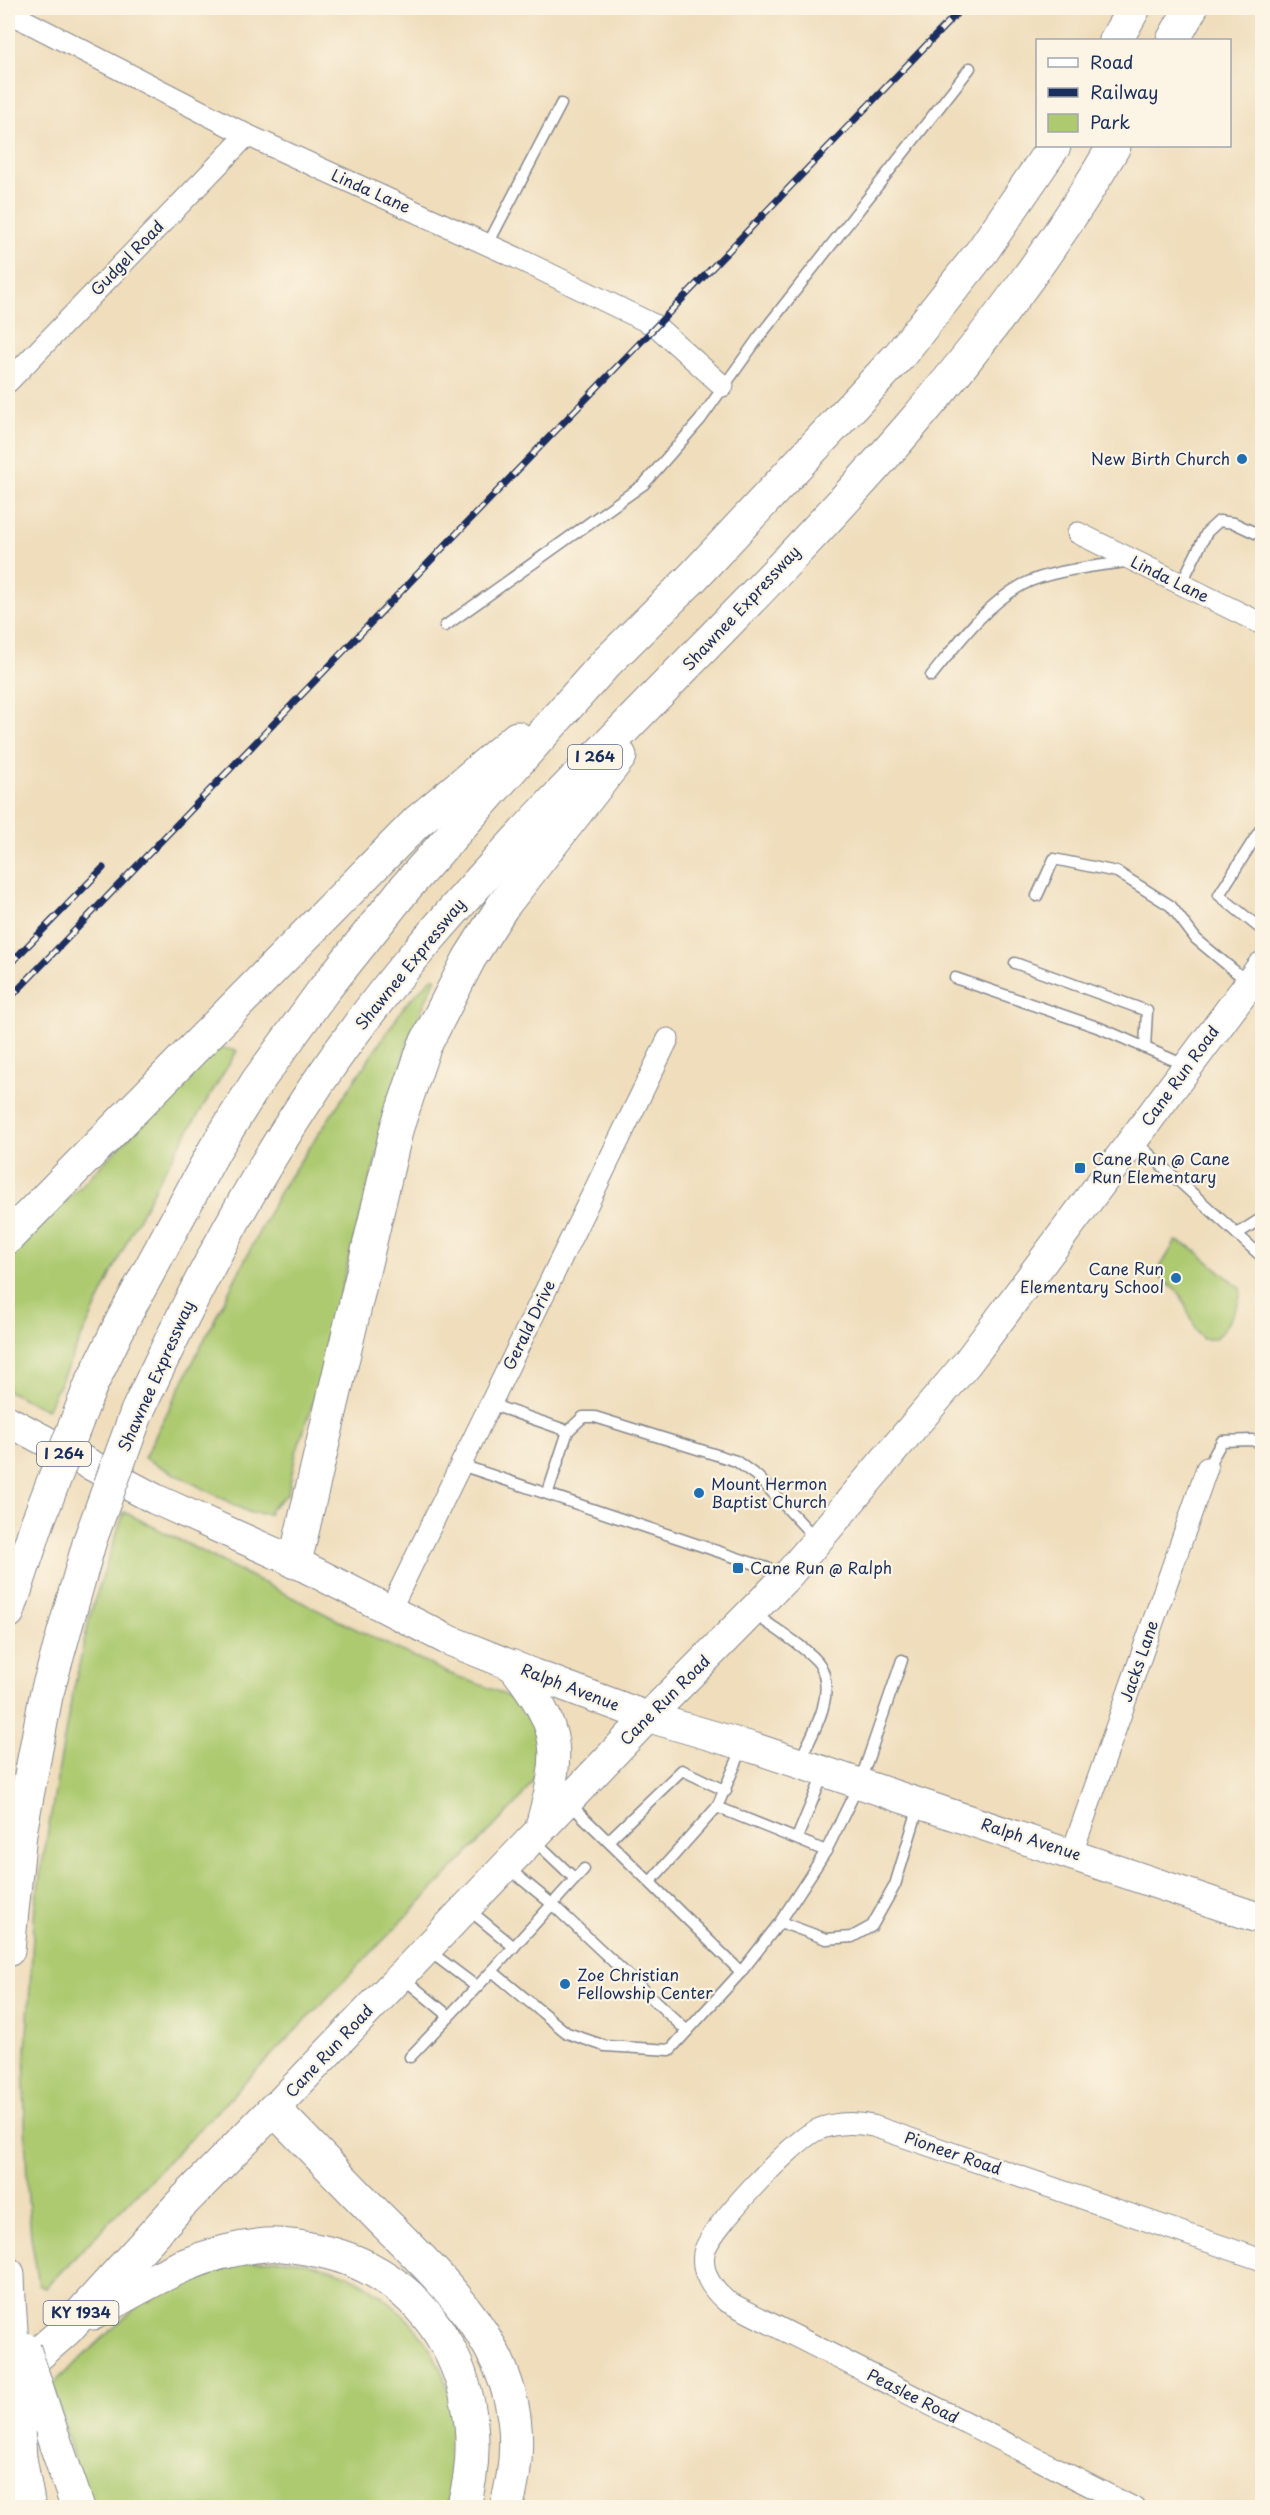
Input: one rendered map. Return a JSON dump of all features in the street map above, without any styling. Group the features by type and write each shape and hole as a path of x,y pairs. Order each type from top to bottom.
{"highway":[{"path":"1117,39 1134,8"},
{"path":"1174,39 1191,8"},
{"name":"I 264","path":"8,1612 38,1521 90,1387 122,1321 215,1149 264,1073 323,991 405,887 605,664 692,578 899,356 983,250 1053,147"},
{"name":"Shawnee Expressway","path":"8,1950 20,1833 46,1696 90,1540 137,1412 186,1306 247,1194 333,1060 410,961 492,866 570,782 690,664 911,425 1007,306 1086,194 1113,147"},
{"path":"8,1237 417,822 605,664"},
{"path":"295,1562 397,1127 424,1047 469,959 502,907 552,846 690,664"},
{"path":"274,2109 440,2276 474,2317 488,2340 506,2384 514,2427 515,2463 506,2508"},
{"name":"Cane Run Road","path":"8,2381 67,2329 179,2206 274,2109"},
{"path":"67,2329 167,2271 190,2261 231,2249 294,2246 354,2261 395,2285 414,2301 441,2335 454,2358 471,2407 474,2434 474,2460 463,2508"},
{"path":"8,2288 48,2422 78,2508"},
{"path":"8,2288 20,2458 29,2508"}],"main road":[{"name":"Cane Run Road","path":"274,2109 648,1717 788,1575 968,1364 1256,975"},
{"name":"Ralph Avenue","path":"8,1421 155,1499 295,1562 446,1639 648,1717 860,1782 1263,1919"},
{"path":"512,1665 534,1692 555,1736 554,1778 536,1836"}],"street":[{"name":"Linda Lane","path":"8,12 247,135 488,244 656,326 723,386"},
{"name":"Gudgel Road","path":"8,382 247,135"},
{"name":"Linda Lane","path":"1078,533 1263,624"},
{"name":"Gerald Drive","path":"390,1610 668,1039"},
{"name":"Jacks Lane","path":"1072,1853 1207,1468"},
{"name":"Pioneer Road","path":"705,2270 704,2254 708,2241 751,2190 801,2140 814,2132 847,2123 873,2126 1263,2260"},
{"name":"Peaslee Road","path":"705,2270 708,2281 726,2301 1134,2508"}],"lane":[{"path":"445,626 644,484 700,420 723,386 970,68"},
{"path":"488,244 561,104"},
{"path":"1181,584 1207,532 1219,521 1234,523 1263,536"},
{"path":"931,676 984,613 1023,584 1066,571 1134,561"},
{"path":"1263,827 1219,895 1263,930"},
{"path":"1037,896 1054,859 1117,872 1171,906 1196,939 1256,975"},
{"path":"1015,963 1147,1011 1145,1048"},
{"path":"955,978 1100,1028 1187,1066"},
{"path":"1133,1140 1263,1257"},
{"path":"1237,1234 1263,1218"},
{"path":"490,1404 568,1431"},
{"path":"548,1492 568,1431 583,1417 595,1417 736,1461 758,1477 817,1540"},
{"path":"1207,1468 1222,1441 1252,1440 1263,1444"},
{"path":"461,1464 788,1575"},
{"path":"753,1613 820,1664 826,1685 797,1838"},
{"path":"492,1971 567,2034 605,2046 670,2050 741,1972 780,1922 826,1851 860,1782 902,1660"},
{"path":"650,1882 717,1807 726,1791 744,1745"},
{"path":"608,1841 682,1770 726,1791"},
{"path":"568,1802 741,1972"},
{"path":"780,1922 826,1939 852,1937 872,1926 895,1885 920,1802"},
{"path":"717,1807 826,1851"},
{"path":"536,1836 575,1879"},
{"path":"506,1866 552,1904 687,2031"},
{"path":"410,2057 584,1869"},
{"path":"466,1908 514,1947"},
{"path":"427,1949 477,1987"},
{"path":"401,1976 449,2016"}],"green space":[{"path":"433,977 436,978 408,1041 347,1267 316,1394 296,1453 288,1493 269,1510 270,1514 250,1513 144,1458 280,1191 406,1004"},
{"path":"218,1047 237,1051 162,1174 131,1233 47,1410 8,1391 8,1260"},
{"path":"1176,1241 1191,1247 1240,1288 1239,1300 1232,1315 1214,1339 1203,1339 1198,1334 1180,1294 1156,1274"},
{"path":"124,1512 365,1634 457,1677 491,1689 513,1700 530,1716 537,1728 541,1752 530,1785 515,1805 45,2288 39,2285 31,2237 24,2083 35,1905 69,1711 91,1611"},
{"path":"290,2259 344,2273 376,2291 403,2314 425,2340 441,2370 452,2403 457,2437 455,2472 447,2508 87,2507 53,2384 145,2299 149,2302 161,2292 227,2263"}],"railway":[{"path":"8,1000 962,8"},
{"path":"8,966 103,868"}],"place":[{"name":"New Birth Church","path":"1242,459"},
{"name":"Cane Run @ Cane Run Elementary","path":"1080,1168"},
{"name":"Cane Run Elementary School","path":"1176,1278"},
{"name":"Mount Hermon Baptist Church","path":"699,1493"},
{"name":"Cane Run @ Ralph","path":"738,1568"},
{"name":"Zoe Christian Fellowship Center","path":"565,1984"}]}
